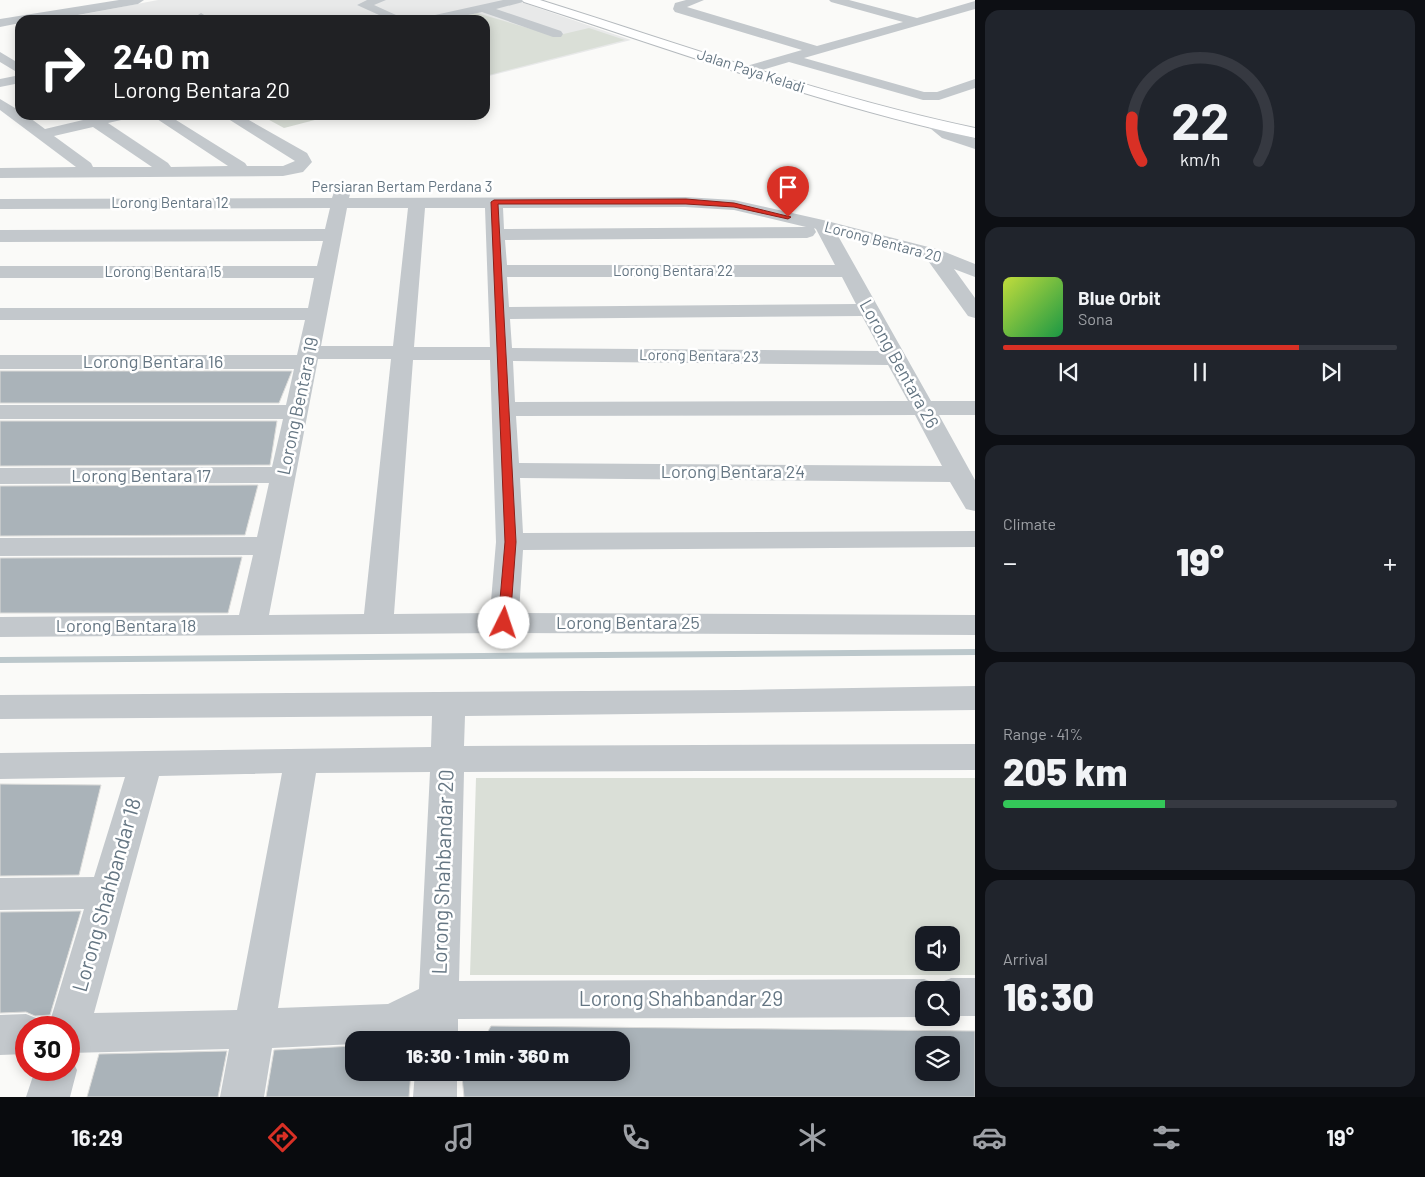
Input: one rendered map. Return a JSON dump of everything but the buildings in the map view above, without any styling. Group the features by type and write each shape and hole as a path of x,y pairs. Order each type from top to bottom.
{"main road":[{"name":"Jalan Paya Keladi","path":"528,0 748,70 933,124 975,133"}],"street":[{"path":"84,0 98,8"},
{"path":"63,15 138,0"},
{"path":"380,0 363,5 386,15"},
{"path":"452,15 519,0"},
{"path":"698,0 679,6 679,9 815,50"},
{"path":"835,0 915,21"},
{"path":"38,4 56,15"},
{"path":"748,70 975,5"},
{"path":"482,8 557,34"},
{"path":"946,13 975,20"},
{"path":"2,21 15,20"},
{"path":"2,21 15,28"},
{"path":"0,56 15,66"},
{"path":"788,58 923,96 939,96 975,83"},
{"path":"0,83 15,80"},
{"path":"0,103 15,114"},
{"path":"23,120 85,166 84,173"},
{"path":"42,134 84,120"},
{"path":"93,120 162,166 164,172"},
{"path":"166,120 239,166 241,172"},
{"path":"1,175 283,171 297,168 304,162 301,156 239,120"},
{"path":"933,124 948,135 975,144"},
{"name":"Persiaran Bertam Perdana 3","path":"1,175 342,195 606,185"},
{"name":"Lorong Bentara 20","path":"342,195 417,202 609,200 734,205 825,218 975,270"},
{"name":"Lorong Bentara 12","path":"0,204 342,195"},
{"name":"Lorong Bentara 19","path":"252,624 342,195"},
{"path":"378,624 417,202"},
{"path":"494,202 510,542 504,623"},
{"path":"496,235 825,218"},
{"name":"Lorong Bentara 26","path":"825,218 848,271 975,503"},
{"path":"0,236 334,234"},
{"path":"933,254 975,312"},
{"name":"Lorong Bentara 22","path":"498,271 848,271"},
{"name":"Lorong Bentara 15","path":"0,272 326,272"},
{"path":"500,313 869,310"},
{"path":"0,314 317,314"},
{"name":"Lorong Bentara 23","path":"403,353 896,358"},
{"name":"Lorong Bentara 16","path":"0,362 308,357 403,353"},
{"path":"504,409 975,408"},
{"path":"0,412 296,412"},
{"name":"Lorong Bentara 24","path":"507,470 959,474"},
{"name":"Lorong Bentara 17","path":"0,476 283,475"},
{"path":"510,542 975,539"},
{"path":"0,547 268,546"},
{"name":"Lorong Bentara 25","path":"252,624 975,625"},
{"name":"Lorong Bentara 18","path":"0,627 252,624"},
{"path":"0,707 975,698"},
{"name":"Lorong Shahbandar 20","path":"437,1031 449,704"},
{"path":"0,766 301,760 447,761 975,757"},
{"path":"242,1097 301,760"},
{"name":"Lorong Shahbandar 18","path":"72,1016 146,762"},
{"path":"0,894 108,893"},
{"path":"960,997 975,997"},
{"name":"Lorong Shahbandar 29","path":"438,1000 915,998"},
{"path":"80,1033 254,1029 391,1023 438,1000"},
{"path":"0,1035 15,1034"},
{"path":"48,1097 53,1081"},
{"path":"435,1097 436,1081"}],"shaded area":[{"path":"158,0 515,0 631,40 490,76 490,15 79,15"},
{"path":"477,13 484,15 467,15"},
{"path":"490,17 555,36 589,28 625,40 490,75"},
{"path":"269,120 315,120 284,128"},
{"path":"476,778 975,778 975,975 470,975"}],"waterway":[{"path":"0,660 975,652"}],"route":[{"path":"504,623 510,542 494,202 609,200 686,202 734,205 788,217"}]}
